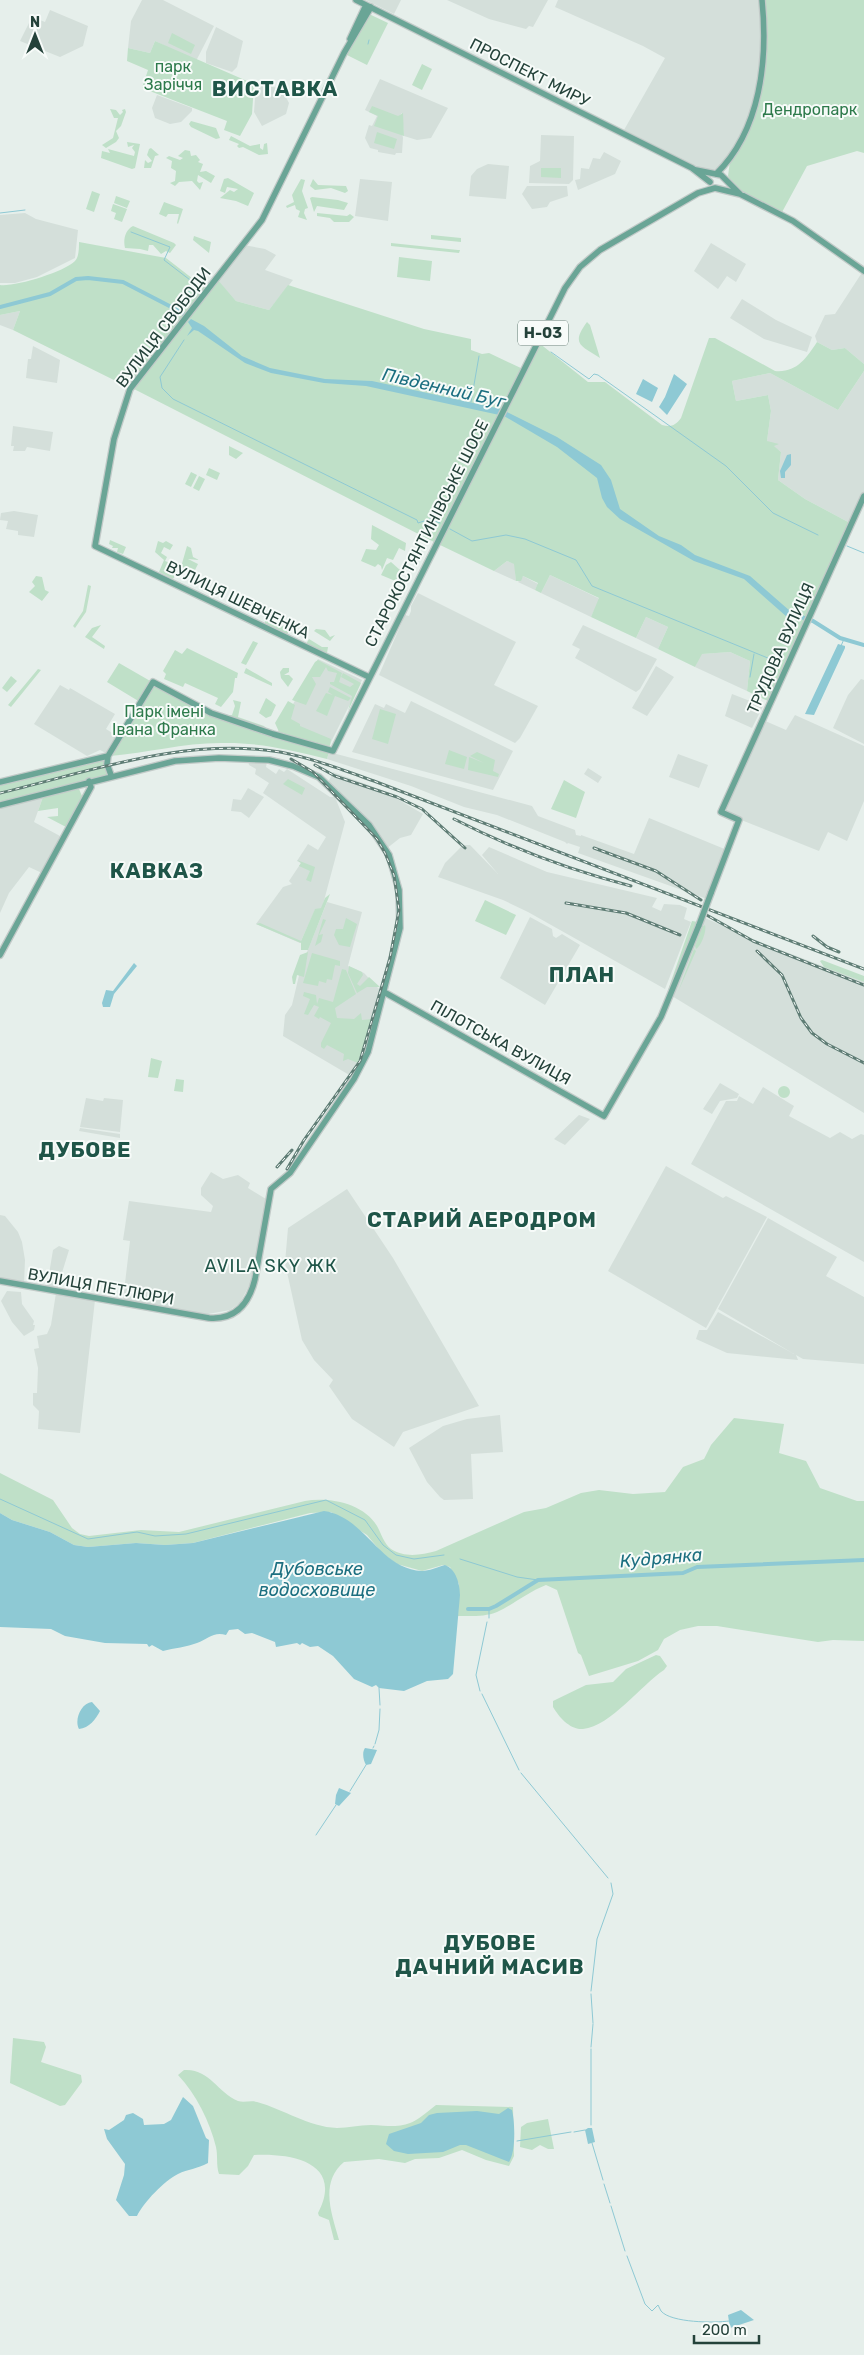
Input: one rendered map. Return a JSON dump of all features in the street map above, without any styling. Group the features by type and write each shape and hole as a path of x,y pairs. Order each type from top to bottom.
{"main road":[{"name":"ПРОСПЕКТ МИРУ","path":"356,0 692,168 716,188"},
{"name":"Н-03","path":"698,193 723,185 723,178 729,161 748,124 762,78 765,39 762,0"},
{"name":"ВУЛИЦЯ СВОБОДИ","path":"287,166 368,6"},
{"name":"ВУЛИЦЯ СВОБОДИ","path":"95,546 114,439 127,396 134,384 259,224 340,59 357,29"},
{"path":"338,66 340,59"},
{"name":"Н-03","path":"698,193 729,161"},
{"name":"ПРОСПЕКТ МИРУ","path":"692,168 716,174 723,178"},
{"path":"723,178 740,194"},
{"path":"716,188 740,194 797,224 864,271"},
{"name":"СТАРОКОСТЯНТИНІВСЬКЕ ШОСЕ","path":"108,756 153,682 211,713 332,751 565,288 580,267 607,245 698,193"},
{"name":"ТРУДОВА ВУЛИЦЯ","path":"604,1116 662,1017 739,820 721,812 864,496"},
{"name":"ВУЛИЦЯ ШЕВЧЕНКА","path":"95,546 369,677"},
{"path":"0,782 108,756 107,764 110,775"},
{"name":"ВУЛИЦЯ ПЕТЛЮРИ","path":"0,805 110,775 175,760 242,758 269,760 302,768 313,772 332,788 377,836 395,872 401,907 400,928 384,992 362,1064 290,1173 271,1189 253,1288 238,1311 227,1317 198,1317 0,1281"},
{"path":"0,955 91,787 89,781"},
{"name":"ПІЛОТСЬКА ВУЛИЦЯ","path":"384,992 604,1116"}],"shaded area":[{"path":"142,0 163,0 214,26 196,61 155,41 150,53 128,48 131,21"},
{"path":"366,0 401,0 394,14"},
{"path":"447,0 548,0 533,27 529,26 526,29 489,19"},
{"path":"558,0 761,0 762,67 751,115 732,153 718,169 705,171 624,130 665,58 643,46 555,7"},
{"path":"50,10 88,26 83,46 60,57 20,41 32,17 45,22"},
{"path":"216,27 243,41 237,67 232,72 206,63 206,52"},
{"path":"380,79 448,108 431,138 417,140 404,136 402,113 399,116 403,138 402,153 396,153 395,155 378,152 378,150 370,148 365,138 369,125 372,126 377,116 365,110"},
{"path":"256,85 281,88 289,103 286,114 262,126 254,112"},
{"path":"157,95 192,108 192,111 181,122 170,124 155,118 152,108"},
{"path":"541,135 574,136 573,180 569,184 529,183 530,166 540,161"},
{"path":"604,152 621,161 615,174 578,190 575,180 580,179 581,168 589,169 593,158 600,159"},
{"path":"488,164 509,166 506,199 469,196 471,176 477,169"},
{"path":"360,179 392,182 388,221 355,216"},
{"path":"527,186 567,186 568,196 550,202 547,207 532,209 522,194"},
{"path":"25,213 36,219 78,230 75,258 37,277 15,283 0,283 0,215"},
{"path":"711,243 746,264 736,282 727,276 718,289 694,271"},
{"path":"244,245 265,249 276,255 265,270 293,280 269,310 236,301 217,280"},
{"path":"863,271 864,364 845,348 832,350 817,342 815,336 825,315 835,314"},
{"path":"742,299 776,320 812,337 807,352 764,339 730,318"},
{"path":"20,311 13,330 0,325 0,315"},
{"path":"33,346 60,360 57,383 26,378 28,359 31,359"},
{"path":"864,371 864,493 850,523 805,499 778,480 781,452 767,441 771,411 768,395 736,401 732,381 770,373 838,410"},
{"path":"13,426 53,432 50,451 27,447 25,451 13,451 14,446 11,446"},
{"path":"14,511 38,515 34,537 18,535 18,531 6,529 8,521 0,520 1,513"},
{"path":"507,561 515,564 516,581 494,571"},
{"path":"550,575 600,599 591,617 541,593"},
{"path":"523,576 538,584 535,590 518,582"},
{"path":"418,593 516,642 494,685 538,706 520,738 515,743 379,675 405,615 409,616 411,606"},
{"path":"646,617 668,627 658,649 636,638"},
{"path":"583,625 657,659 640,689 636,692 575,658 580,649 572,645"},
{"path":"730,652 750,661 747,691 695,667 701,654"},
{"path":"318,659 362,680 328,748 277,733"},
{"path":"656,666 674,677 647,716 632,708"},
{"path":"861,679 864,680 864,744 833,728 848,695"},
{"path":"60,685 69,690 70,688 115,714 106,729 117,736 106,753 100,750 87,756 34,724"},
{"path":"732,694 763,706 752,728 725,716"},
{"path":"411,701 513,751 493,790 352,752 375,704 384,708 386,704 405,713"},
{"path":"795,715 864,746 864,801 847,841 828,832 819,851 721,812 763,720 786,730"},
{"path":"329,752 532,806 538,816 575,830 576,835 581,835 634,854 649,818 727,850 707,899 578,853 580,847 567,844 497,815 464,807 411,786 327,759"},
{"path":"678,754 708,765 699,788 669,777"},
{"path":"248,760 267,762 266,767 276,774 279,769 284,772 287,769 330,797 335,797 345,822 322,908 315,910 300,943 256,924 283,887 292,884 289,881 301,863 297,861 308,844 318,850 326,837 263,793 269,783 255,774 256,769 249,765"},
{"path":"588,768 602,777 598,783 584,774"},
{"path":"333,772 382,790 423,814 411,835 400,838 386,849 328,783"},
{"path":"248,788 264,797 249,818 241,812 231,811 233,799 241,800"},
{"path":"43,797 34,822 60,836 42,873 29,867 9,893 0,913 0,808"},
{"path":"463,845 470,845 498,874 482,855 489,847 547,872 657,898 652,907 661,911 664,904 680,905 687,908 684,919 691,922 665,989 528,912 503,900 438,877 445,863"},
{"path":"327,902 362,912 348,966 364,973 380,990 363,1050 351,1076 283,1036 285,1015 292,1005 301,967"},
{"path":"530,917 552,929 553,936 556,938 562,934 580,945 545,1005 500,978"},
{"path":"703,917 750,938 864,982 864,1113 672,996"},
{"path":"720,1083 739,1094 737,1098 720,1101 712,1114 703,1109"},
{"path":"763,1087 794,1106 789,1116 830,1138 840,1132 852,1139 861,1134 864,1135 864,1262 691,1164 726,1101 737,1101 739,1096 753,1104"},
{"path":"86,1098 103,1101 104,1098 123,1100 120,1132 80,1127"},
{"path":"579,1115 590,1119 565,1145 554,1139"},
{"path":"80,1128 120,1134 120,1138 79,1131"},
{"path":"666,1166 723,1198 726,1196 767,1217 706,1328 608,1271"},
{"path":"211,1172 223,1179 238,1175 250,1183 248,1188 266,1199 253,1278 240,1303 230,1310 208,1314 123,1300 130,1241 123,1240 129,1201 211,1212 213,1206 201,1195 201,1188"},
{"path":"347,1189 393,1258 479,1406 403,1432 394,1447 352,1419 329,1386 333,1380 314,1360 302,1340 285,1263 288,1228"},
{"path":"0,1215 5,1216 18,1232 22,1242 25,1260 24,1284 0,1279"},
{"path":"768,1218 837,1257 826,1276 864,1297 864,1364 803,1359 796,1355 798,1360 727,1353 696,1339 699,1330 707,1330 718,1312 794,1354 718,1309"},
{"path":"59,1246 69,1250 57,1289 47,1286 53,1250"},
{"path":"7,1291 21,1292 22,1304 34,1321 34,1330 24,1336 12,1322 1,1301"},
{"path":"56,1293 95,1300 80,1433 38,1429 39,1411 33,1405 33,1393 37,1393 38,1368 34,1349 39,1348 37,1336 47,1334 51,1325"},
{"path":"500,1415 503,1452 471,1454 473,1499 444,1500 427,1482 409,1448 443,1426 467,1419"}],"green space":[{"name":"Дендропарк","path":"763,0 864,0 864,153 857,151 807,166 781,214 740,193 728,176 730,161 741,141 762,78"},
{"path":"369,14 388,23 367,65 345,54"},
{"path":"172,33 195,45 191,54 168,43"},
{"name":"парк Заріччя","path":"155,41 254,84 252,114 240,136 224,130 227,121 142,88 148,70 127,61 128,48 150,53"},
{"path":"422,64 432,69 422,90 412,85"},
{"path":"372,106 398,116 403,113 404,136 374,126 378,116 369,112"},
{"path":"110,109 116,110 120,115 123,112 122,110 125,109 126,112 121,126 116,131 119,138 106,148 102,145 113,138 118,118 114,118"},
{"path":"191,121 216,128 220,138 216,139 191,127 189,124"},
{"path":"377,132 397,139 394,149 374,143"},
{"path":"231,136 250,146 260,144 260,148 263,150 264,144 267,143 268,154 259,155 243,147 239,148 237,146 239,144 229,140"},
{"path":"127,142 140,144 135,168 132,169 101,158 102,151 110,153 108,149 134,156 135,152 132,148 134,145 128,147"},
{"path":"151,148 159,155 155,156 151,168 144,168 145,160 148,163 152,161 147,155"},
{"path":"185,150 190,151 191,156 196,155 200,160 198,162 203,164 200,172 206,171 215,176 211,183 198,175 197,181 199,183 203,182 200,190 192,181 179,182 175,186 170,183 175,181 176,171 171,168 172,161 166,158 169,156 180,160 183,158 178,156"},
{"path":"541,168 561,168 561,178 541,177"},
{"path":"228,178 254,193 248,206 236,201 220,198 230,190 234,192 238,189 227,187 225,193 220,191 224,179"},
{"path":"301,179 305,180 302,191 308,208 305,209 304,213 307,220 298,217 300,211 296,209 295,205 287,208 286,206 294,202 292,195"},
{"path":"313,179 318,185 346,186 348,191 345,193 331,188 315,190 310,186"},
{"path":"92,191 100,194 94,212 86,209"},
{"path":"116,196 130,201 127,208 114,203"},
{"path":"310,198 348,203 344,210 317,206 314,212"},
{"path":"164,202 183,209 178,224 179,214 168,214 166,217 159,214"},
{"path":"113,204 127,209 122,222 114,219 116,213 111,211"},
{"path":"317,213 347,216 350,214 354,217 349,222 334,222 330,218 317,216"},
{"path":"133,226 176,245 170,253 166,251 161,254 153,245 149,245 148,251 125,248 125,236"},
{"path":"431,235 461,238 461,242 431,239"},
{"path":"194,236 211,242 209,253 193,240"},
{"path":"79,242 166,258 206,289 130,388 13,330 20,311 0,315 0,285 16,284 61,270 75,261"},
{"path":"391,243 460,250 459,253 391,246"},
{"path":"399,257 432,261 430,281 397,277"},
{"path":"217,279 236,301 269,310 288,285 424,329 471,339 471,350 482,354 489,353 523,369 436,543 132,388"},
{"path":"587,322 590,325 600,358 580,344 579,336"},
{"path":"709,338 715,338 775,371 789,370 800,364 817,342 832,350 845,348 864,364 864,371 838,410 770,373 732,381 736,401 768,395 771,411 767,441 779,444 774,446 781,452 778,480 805,499 850,523 770,702 747,691 750,661 730,652 702,654 695,667 658,649 668,627 646,617 636,638 591,617 599,598 550,575 541,593 535,590 538,583 523,576 521,581 516,581 514,564 507,561 494,571 438,544 539,343 588,382 605,382 662,425 668,426 675,424 681,418"},
{"path":"229,446 243,453 236,459 229,455"},
{"path":"209,468 220,473 217,480 206,475"},
{"path":"191,472 197,475 191,487 185,484"},
{"path":"199,476 205,479 199,491 193,488"},
{"path":"372,525 406,543 405,551 399,548 393,560 387,558 382,570 378,564 375,567 361,561 366,549 376,550 379,545 371,539"},
{"path":"110,540 126,547 123,554 117,552 118,548 112,548 113,546 109,544"},
{"path":"158,541 163,543 166,541 173,545 170,550 164,547 161,553 167,557 165,561 170,563 166,571 162,570 175,576 173,579 159,572 164,560 155,552"},
{"path":"187,546 191,548 193,557 199,560 188,559 198,564 194,572 181,567"},
{"path":"391,562 400,570 397,575 401,579 400,583 381,575 386,565"},
{"path":"36,576 42,577 45,590 49,592 42,601 29,592 35,586 32,582"},
{"path":"88,585 91,586 86,612 75,628 73,626 83,611"},
{"path":"265,620 290,629 287,635 265,623"},
{"path":"101,625 92,637 105,646 104,649 85,637 92,628"},
{"path":"316,629 325,630 330,637 335,635 330,641 314,631"},
{"path":"309,639 322,647 328,647 327,653 306,644"},
{"path":"253,641 258,643 246,665 241,663"},
{"path":"187,648 238,673 237,678 235,678 233,692 221,707 215,704 218,698 185,683 183,687 164,679 166,674 163,671 175,650 182,654"},
{"path":"318,660 342,673 339,682 350,687 354,684 341,677 343,673 361,683 348,711 352,696 330,684 330,682 334,682 337,673 328,671 326,667 320,677 312,677 316,684 306,705 292,700"},
{"path":"119,663 152,682 140,702 107,682"},
{"path":"246,668 272,683 272,686 244,673"},
{"path":"283,668 289,668 289,672 284,675 289,675 293,679 288,687 281,678 280,672"},
{"path":"38,669 41,670 11,707 8,705"},
{"path":"11,676 17,681 7,692 2,688"},
{"name":"Парк імені Івана Франка","path":"153,683 195,707 329,752 327,759 274,747 234,743 207,743 110,756"},
{"path":"330,687 351,698 348,701 335,696 327,716 316,711 326,693 333,695 328,692"},
{"path":"266,698 276,705 271,716 266,718 259,713"},
{"path":"233,700 241,702 238,717 264,726 268,730 227,716 232,715 235,706"},
{"path":"288,701 295,705 291,719 300,724 300,726 331,739 330,746 280,734 275,723"},
{"path":"380,709 396,714 388,744 372,739"},
{"path":"449,750 467,757 464,769 445,764"},
{"path":"477,752 495,760 493,771 499,774 498,777 468,770 469,757 484,763 470,756"},
{"path":"107,758 109,775 0,804 0,784"},
{"path":"288,779 305,788 302,795 283,784"},
{"path":"564,780 585,792 576,818 551,809"},
{"path":"79,789 82,796 66,827 47,817 58,816 58,808 38,811 43,797"},
{"path":"297,860 315,867 311,882 306,880 310,871 299,866 301,863"},
{"path":"330,894 308,950 301,950 301,943 256,924 260,923 301,941 315,909 321,908 325,898"},
{"path":"485,900 516,915 506,935 475,921"},
{"path":"346,918 357,924 350,947 339,945 334,935 336,929 343,929"},
{"path":"323,919 326,920 319,935 323,934 321,942 315,946"},
{"path":"692,921 698,922 671,989 668,990"},
{"path":"705,925 703,938 696,949 695,946 702,927"},
{"path":"694,949 696,951 678,992"},
{"path":"308,952 304,977 297,975 295,984 293,984 292,977 300,955"},
{"path":"312,953 340,961 340,966 335,965 332,980 327,979 326,983 319,981 318,986 303,983"},
{"path":"822,960 864,976 864,982 824,967 820,961"},
{"path":"349,966 362,972 363,975 357,984 360,986 369,977 380,987 367,987 357,993 348,973"},
{"path":"342,969 346,970 356,994 335,1008 337,1018 354,1019 361,1013 362,1020 372,1019 358,1063 348,1059 343,1061 344,1054 327,1045 324,1049 321,1047 321,1043 331,1023 314,1016 319,1007 314,1005 308,1015 304,1014 310,999 303,996 304,992 316,995 317,1004 319,998 333,1002"},
{"path":"151,1058 162,1061 158,1078 148,1077"},
{"path":"176,1079 184,1080 183,1092 174,1091"},
{"path":"786,1086 789,1087 789,1097 782,1098 779,1097 778,1090 779,1087"},
{"path":"734,1418 784,1424 779,1453 806,1461 820,1488 857,1501 864,1501 864,1641 833,1640 818,1642 717,1626 698,1626 680,1630 664,1639 658,1650 638,1661 589,1676 581,1655 578,1653 557,1590 546,1585 492,1614 458,1616 459,1584 450,1567 443,1565 422,1571 397,1564 382,1553 367,1535 331,1512 310,1513 193,1543 165,1545 136,1543 88,1547 74,1545 50,1532 12,1520 0,1513 0,1473 53,1500 72,1528 80,1534 89,1536 141,1530 179,1532 305,1501 335,1501 354,1507 371,1518 391,1549 407,1555 419,1554 436,1551 524,1512 546,1508 581,1493 599,1490 633,1494 665,1492 683,1467 704,1459 711,1445"},
{"path":"656,1655 660,1656 667,1666 664,1670 604,1721 594,1726 578,1729 562,1719 553,1707 553,1701 586,1685 613,1682 626,1669"},
{"path":"13,2038 44,2042 46,2047 41,2062 81,2075 82,2082 65,2105 60,2106 10,2083"},
{"path":"184,2070 193,2070 207,2077 238,2101 257,2102 327,2127 400,2126 419,2118 436,2105 513,2107 514,2156 509,2166 486,2160 462,2150 439,2158 415,2159 405,2163 379,2159 344,2162 336,2170 330,2189 329,2199 339,2240 334,2240 329,2220 319,2216 318,2213 324,2196 324,2183 319,2172 310,2164 284,2156 254,2155 248,2166 239,2175 219,2174 216,2147 206,2118 191,2091 178,2075"},
{"path":"548,2119 554,2149 548,2149 540,2145 532,2150 520,2147 521,2127 527,2123"}],"water":[{"path":"191,319 204,326 242,356 270,368 325,379 372,381 501,409 557,437 601,465 611,480 620,509 659,536 681,545 695,555 750,576 790,611 802,612 801,618 787,617 744,579 694,561 620,519 607,507 602,498 597,478 557,447 504,416 366,386 324,383 271,373 245,363 198,331 194,330 187,336 192,328 188,322"},
{"path":"674,374 687,384 667,415 659,407"},
{"path":"643,379 658,388 652,402 636,394"},
{"path":"791,454 791,465 785,472 785,478 781,478 780,471 787,455"},
{"path":"838,644 845,646 845,648 814,715 805,714"},
{"path":"134,963 137,966 114,994 110,1007 103,1007 102,1003 106,990 113,991"},
{"name":"Дубовське водосховище","path":"324,1511 339,1515 351,1523 394,1562 407,1568 422,1571 445,1565 455,1573 460,1595 453,1674 448,1679 427,1681 404,1691 379,1688 376,1685 372,1687 354,1679 333,1656 318,1646 310,1647 297,1643 276,1647 275,1642 252,1633 245,1634 238,1629 229,1630 226,1635 214,1635 193,1644 163,1651 152,1645 149,1647 147,1644 105,1643 65,1636 51,1629 0,1627 0,1513 12,1520 50,1532 74,1545 88,1547 136,1543 165,1545 193,1543"},
{"path":"92,1702 100,1711 92,1723 79,1729 77,1721 80,1712 85,1705"},
{"path":"365,1748 377,1750 371,1764 366,1765 365,1763 363,1754"},
{"path":"339,1788 351,1793 339,1806 335,1804"},
{"path":"183,2097 193,2106 206,2138 209,2140 208,2163 173,2177 155,2192 137,2216 129,2216 116,2200 124,2175 125,2164 107,2139 104,2129 109,2130 124,2120 126,2115 133,2113 143,2119 144,2125 164,2124 171,2120"},
{"path":"508,2108 512,2110 514,2122 514,2144 509,2162 466,2145 460,2145 443,2152 408,2154 394,2151 386,2144 389,2134 421,2123 429,2115 477,2111 499,2114"},
{"path":"592,2128 595,2142 588,2144 585,2130"},
{"path":"741,2310 754,2320 730,2328 728,2315"}],"waterway":[{"path":"368,44 369,40"},
{"path":"0,213 25,210"},
{"path":"131,232 170,247 164,260 194,283 189,292"},
{"name":"Південний Буг","path":"0,307 50,294 76,279 88,278 123,282 181,312 187,317"},
{"path":"184,340 160,377 162,388 173,399 417,520 418,523 430,519 440,523"},
{"path":"551,352 589,379 594,374 598,375 726,466 773,513 818,535"},
{"path":"471,402 479,356"},
{"path":"488,404 490,393"},
{"path":"450,529 472,541 506,535 525,539 576,560 592,586 780,663"},
{"path":"847,546 864,553"},
{"name":"Південний Буг","path":"798,616 813,621 840,638 864,645"},
{"name":"Південний Буг","path":"841,646 844,639"},
{"path":"750,677 754,654"},
{"path":"0,1499 88,1539 137,1532 155,1536 186,1534 326,1500 365,1520 383,1545 396,1555 414,1559 444,1555"},
{"path":"460,1559 517,1577 538,1580"},
{"name":"Кудрянка","path":"468,1609 489,1609 538,1580 683,1573 697,1567 864,1560"},
{"path":"489,1609 489,1618"},
{"path":"480,1691 476,1675 487,1622"},
{"path":"379,1688 380,1705"},
{"path":"482,1694 519,1770"},
{"path":"375,1744 379,1730 380,1709"},
{"path":"350,1791 366,1765"},
{"path":"521,1773 608,1878"},
{"path":"316,1835 336,1805"},
{"path":"591,1991 597,1939 613,1894 611,1883"},
{"path":"591,1994 593,2023"},
{"path":"591,2047 593,2024"},
{"path":"591,2049 591,2125"},
{"path":"574,2132 585,2130"},
{"path":"517,2141 571,2132"},
{"path":"592,2143 603,2180"},
{"path":"604,2184 610,2203"},
{"path":"611,2206 625,2251"},
{"path":"627,2256 645,2304 652,2311 658,2305 661,2311 674,2318 704,2322 729,2321"}],"railway":[{"path":"0,793 104,766 173,753 209,749 280,752 316,761 374,781 864,969"},
{"path":"287,1169 304,1140 360,1061 390,958 399,910 394,875 377,839 313,772 291,759"},
{"path":"315,765 335,776 397,797 422,809 465,848"},
{"path":"454,819 541,857 585,873 631,886"},
{"path":"594,848 656,871 701,900"},
{"path":"566,903 626,913 680,935"},
{"path":"703,913 753,941 864,985"},
{"path":"813,936 827,947 839,952"},
{"path":"757,951 782,975 801,1018 812,1033 827,1044 864,1063"},
{"path":"277,1167 292,1150"}],"district":[{"name":"ВИСТАВКА","path":"275,89"},
{"name":"КАВКАЗ","path":"157,871"},
{"name":"ПЛАН","path":"582,975"},
{"name":"ДУБОВЕ","path":"85,1150"},
{"name":"СТАРИЙ АЕРОДРОМ","path":"482,1220"},
{"name":"AVILA SKY ЖК","path":"271,1266"},
{"name":"ДУБОВЕ ДАЧНИЙ МАСИВ","path":"490,1955"}]}
